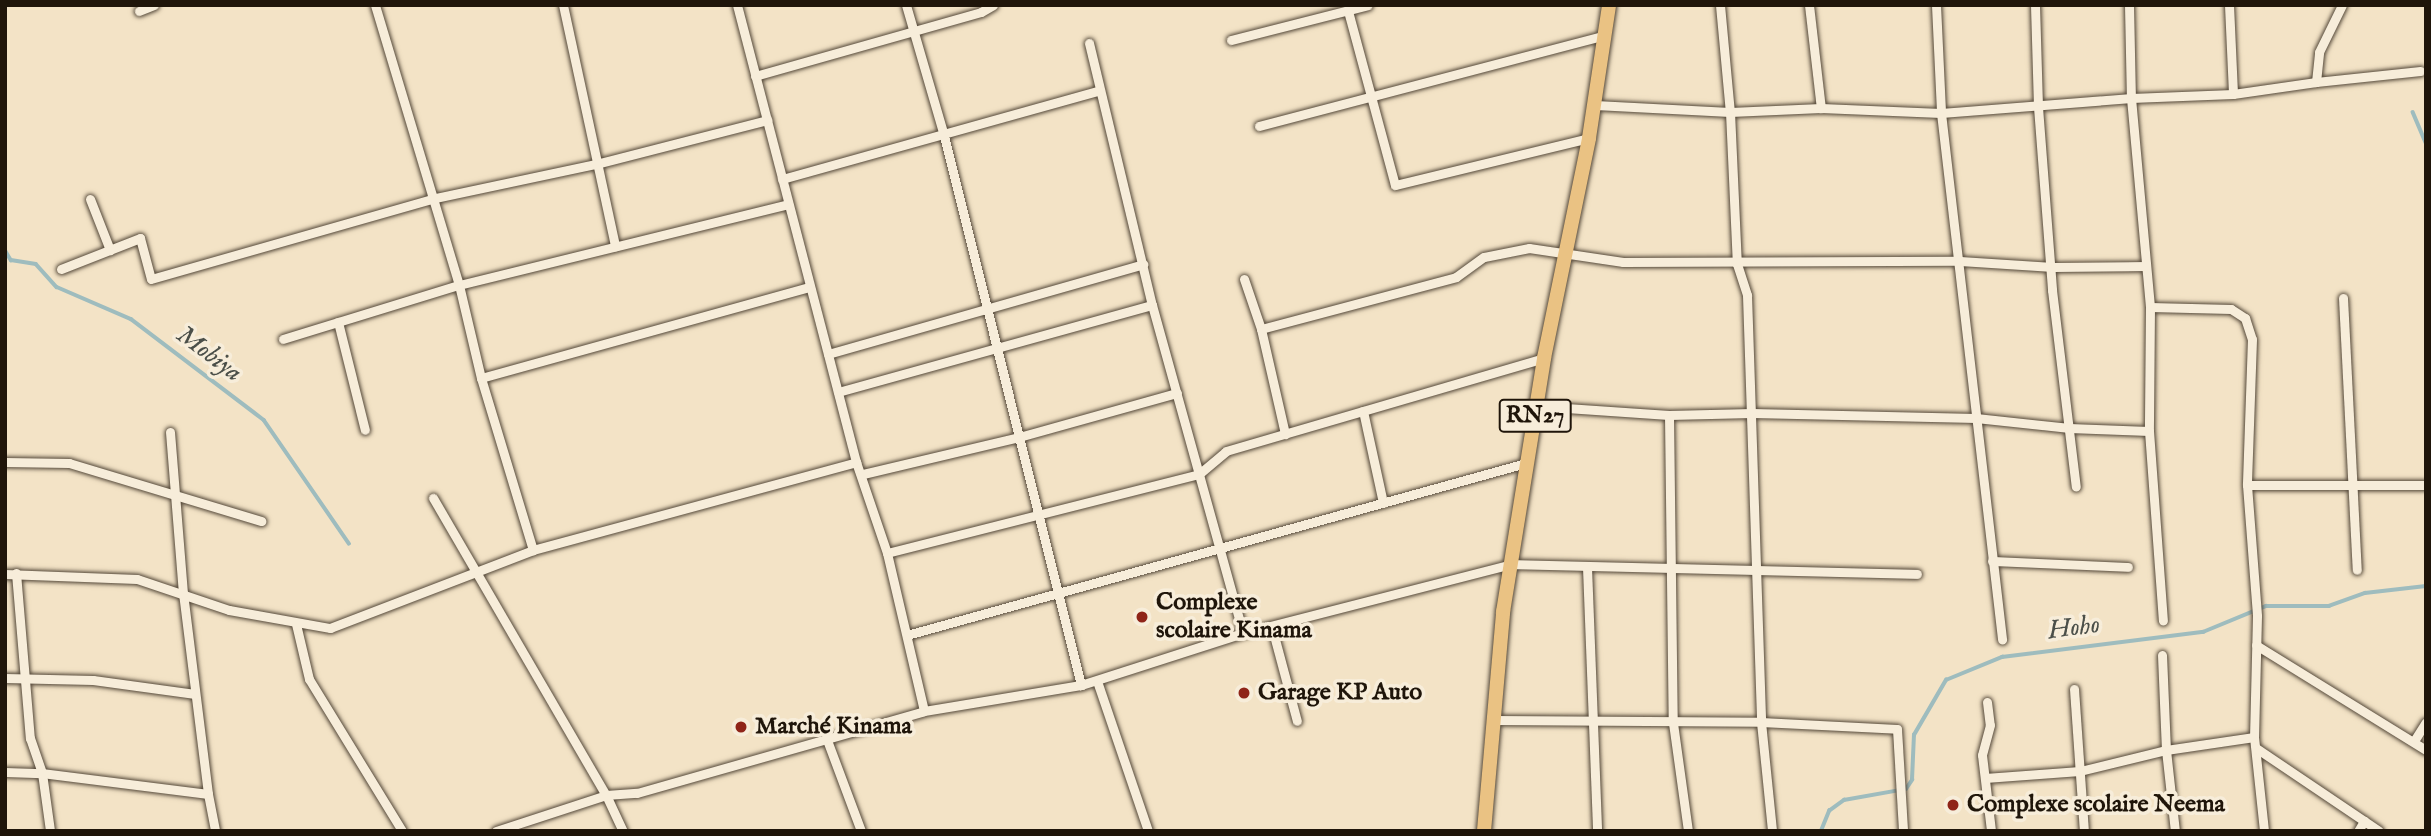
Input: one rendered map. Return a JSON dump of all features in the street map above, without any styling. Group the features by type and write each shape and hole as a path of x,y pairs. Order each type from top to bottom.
{"main road":[{"name":"RN27","path":"1485,831 1503,611 1544,358 1595,105 1609,5"}],"street":[{"path":"139,11 154,5"},
{"path":"375,5 431,199 459,285 481,379 533,550"},
{"path":"563,5 615,246"},
{"path":"737,5 856,462 863,474 887,553 924,711"},
{"path":"906,5 944,136 1081,685"},
{"path":"755,76 981,12 993,5"},
{"path":"1231,40 1368,5"},
{"path":"1720,5 1730,112 1737,264 1747,295 1761,722 1772,831"},
{"path":"1809,5 1821,108"},
{"path":"1936,5 1941,113 2002,639"},
{"path":"2035,5 2038,107 2053,267 2052,289 2076,487"},
{"path":"2129,5 2131,98 2150,307 2149,431 2163,620"},
{"path":"2229,5 2233,94"},
{"path":"2316,82 2319,52 2342,5"},
{"path":"1348,10 1395,185 1589,138"},
{"path":"1259,126 1605,35"},
{"path":"1089,43 1098,90 1152,305 1243,633"},
{"path":"1595,105 1730,112 1821,108 1941,113 2131,98 2233,94 2316,82 2420,72"},
{"path":"782,179 944,136 1098,90"},
{"path":"61,269 140,238 151,279 431,199 596,164 767,120"},
{"path":"90,199 110,250"},
{"path":"283,339 459,285 788,204"},
{"path":"1261,329 1456,277 1484,257 1529,248 1623,262 1737,264 1960,261 2053,267 2146,266"},
{"path":"828,354 1143,264"},
{"path":"1244,279 1261,329 1284,434"},
{"path":"481,379 810,287"},
{"path":"2343,298 2357,570"},
{"path":"838,392 998,350 1152,305"},
{"path":"2150,307 2231,309 2245,318 2252,339 2247,485 2257,616 2254,737 2264,831"},
{"path":"338,322 365,430"},
{"path":"887,553 1199,474 1226,451 1544,358"},
{"path":"863,474 1019,437 1177,393"},
{"path":"1537,406 1669,415 1752,413 1976,418 2069,428 2149,431"},
{"path":"1363,411 1383,503"},
{"path":"1669,415 1673,723 1688,831"},
{"path":"170,432 183,593 215,831"},
{"path":"5,462 69,463 261,521"},
{"path":"50,831 42,773 30,738 25,678 10,573 136,579 229,610 330,628 533,550 856,462"},
{"path":"907,635 1526,463"},
{"path":"2247,485 2426,485"},
{"path":"433,498 606,795 623,831"},
{"path":"1992,561 2128,567"},
{"path":"496,831 606,795 637,793 924,711 1097,681 1243,633 1272,628 1511,564 1917,574"},
{"path":"1587,567 1597,831"},
{"path":"296,624 309,679 402,831"},
{"path":"1272,628 1297,721"},
{"path":"2256,645 2426,750"},
{"path":"2161,655 2166,750 2175,831"},
{"path":"5,678 93,680 195,694"},
{"path":"1097,681 1148,831"},
{"path":"2074,689 2084,831"},
{"path":"1987,702 1990,725 1982,755 1991,831"},
{"path":"1494,720 1761,722 1897,729 1903,831"},
{"path":"2414,741 2426,722"},
{"path":"1984,778 2080,771 2166,750 2254,737"},
{"path":"827,740 861,831"},
{"path":"2256,748 2379,831"},
{"path":"5,772 42,773 208,794"},
{"path":"2358,831 2364,821"}],"waterway":[{"path":"2413,112 2426,142"},
{"name":"Mobiya","path":"5,250 11,260 36,264 57,287 131,319 264,420 349,543"},
{"name":"Hoho","path":"1821,831 1829,811 1844,800 1906,789 1912,780 1914,735 1946,680 2002,657 2203,632 2266,606 2329,606 2365,593 2426,586"}],"place":[{"name":"Complexe scolaire Kinama","path":"1142,617"},
{"name":"Garage KP Auto","path":"1244,693"},
{"name":"Marché Kinama","path":"741,727"},
{"name":"Complexe scolaire Neema","path":"1953,805"}]}
